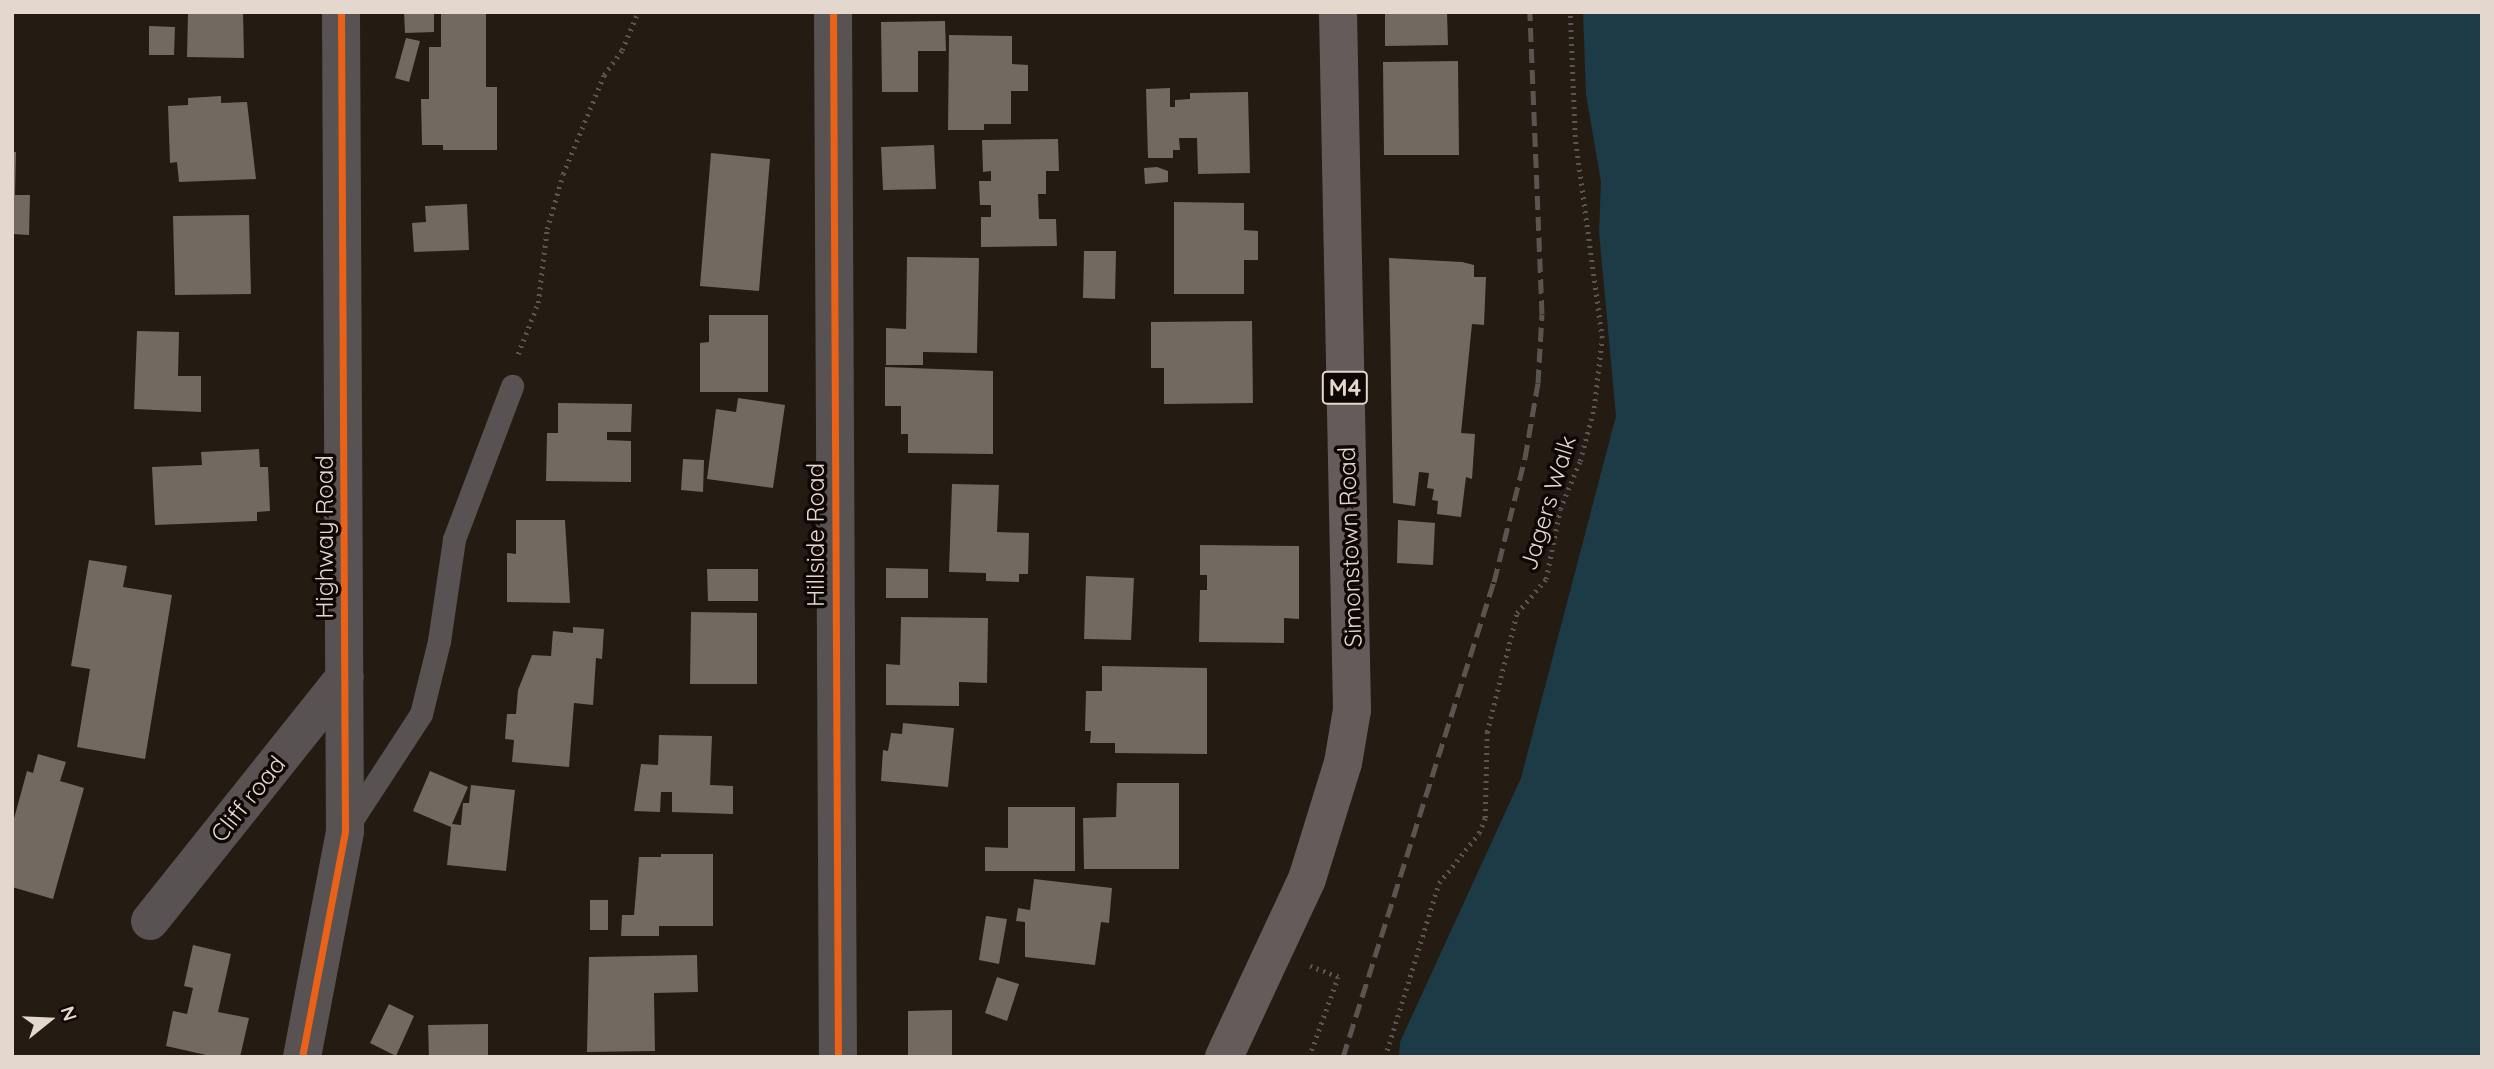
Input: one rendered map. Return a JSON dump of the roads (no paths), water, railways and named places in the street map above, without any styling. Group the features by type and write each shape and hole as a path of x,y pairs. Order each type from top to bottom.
{"main road":[{"name":"Simonstown Road","path":"1224,1057 1307,880 1343,763 1352,710 1338,12"}],"street":[{"name":"Highway Road","path":"302,1057 345,831 341,12"},
{"name":"Hillside Road","path":"832,12 838,1057"},
{"name":"Cliff road","path":"150,921 345,677"}],"lane":[{"path":"345,831 421,714 439,641 454,539 512,386"}],"water":[{"path":"1583,12 2482,12 2482,1057 1399,1057 1400,1042 1521,778 1616,416 1599,232 1601,182 1586,94"}],"railway":[{"path":"1343,1057 1494,582 1525,458 1538,383 1542,314 1530,12"}]}
